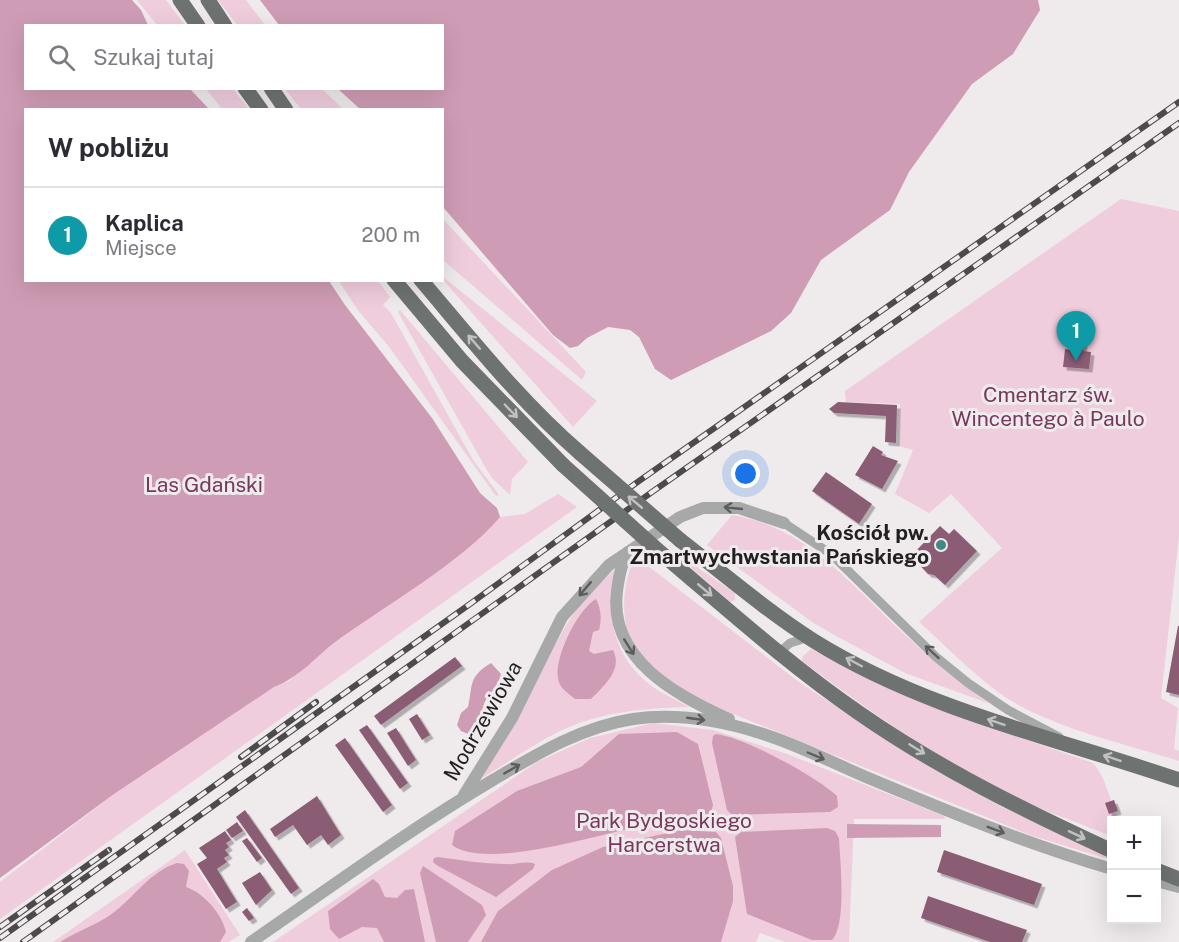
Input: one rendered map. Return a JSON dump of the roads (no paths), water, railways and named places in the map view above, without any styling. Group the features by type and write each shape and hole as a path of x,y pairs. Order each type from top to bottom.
{"main road":[{"path":"180,0 197,24"},
{"path":"208,0 224,24"},
{"path":"246,90 260,108"},
{"path":"272,90 285,108"},
{"path":"396,282 462,362 563,465 661,553 779,653 860,714 948,769 1017,807 1107,849"},
{"path":"423,282 541,419 680,540 809,637 906,688 1000,723 1072,744 1179,780"},
{"path":"1161,872 1179,879"}],"street":[{"name":"Modrzewiowa","path":"251,942 462,798 512,718 562,617 594,579 629,551 680,517 703,508 726,507 764,514 784,523"},
{"path":"784,523 831,554 936,657 968,683 1008,710 1072,744"},
{"path":"629,551 620,574 616,597 623,639 655,677 686,699 966,819 1055,852 1107,868"},
{"path":"779,653 790,643 809,637"},
{"path":"462,798 566,739 632,719 675,716 721,723 762,733"},
{"path":"1161,882 1179,887"}],"railway":[{"path":"0,938 639,481 1179,102"},
{"path":"23,942 652,492 1179,123"},
{"path":"241,757 316,702"},
{"path":"0,927 109,850"}],"place":[{"name":"Kaplica","path":"1076,361"},
{"name":"Kościół pw. Zmartwychwstania Pańskiego","path":"941,545"}],"park label":[{"name":"Cmentarz św. Wincentego à Paulo","path":"1048,407"},
{"name":"Las Gdański","path":"204,485"},
{"name":"Park Bydgoskiego Harcerstwa","path":"664,833"}]}
